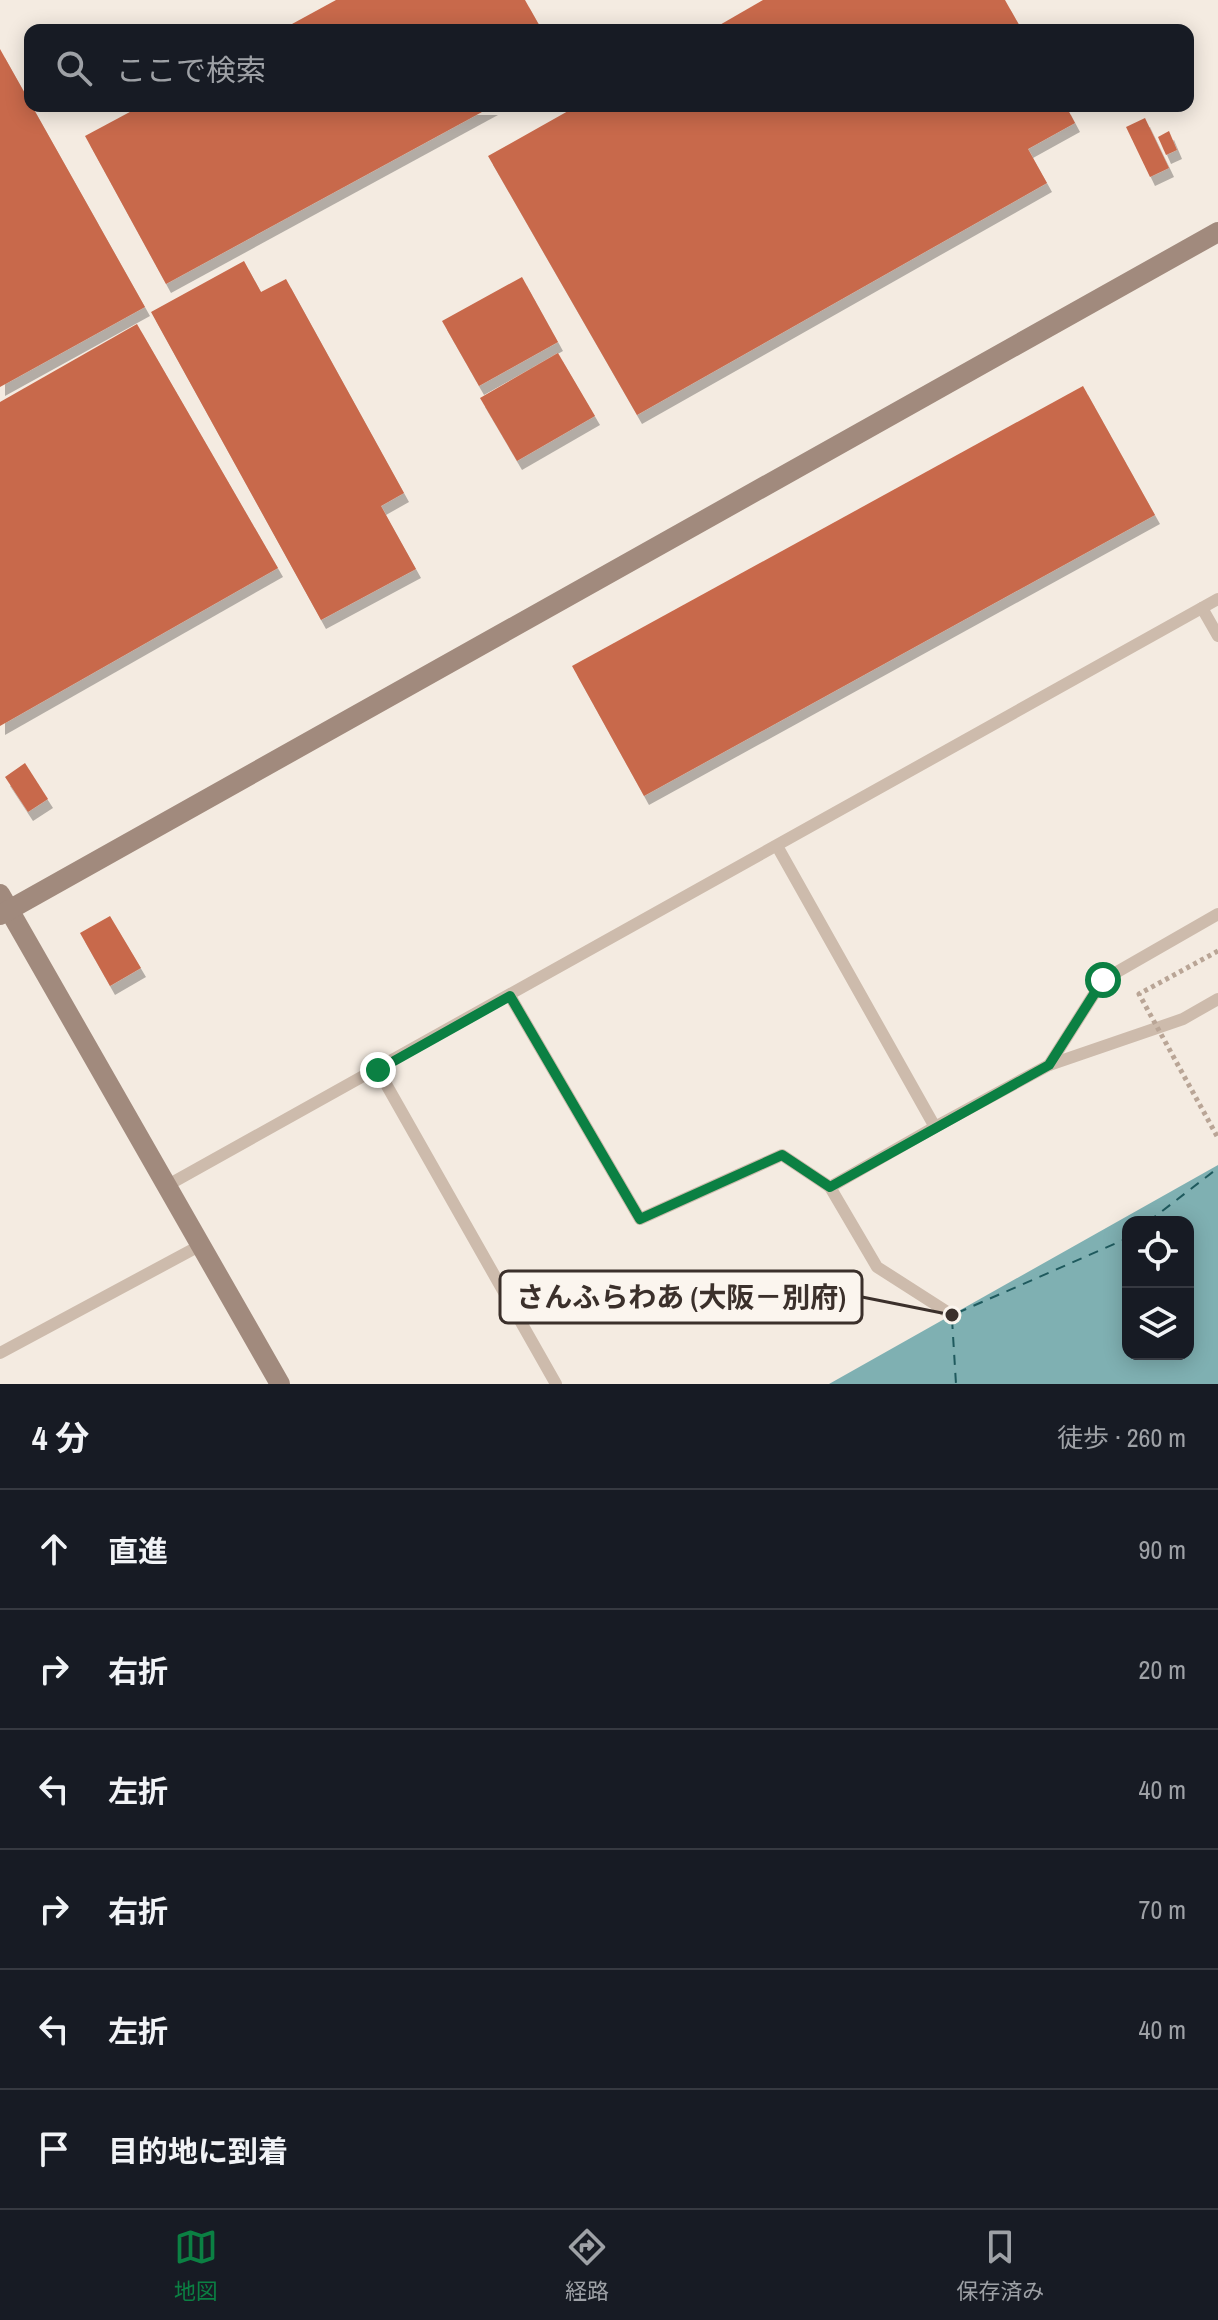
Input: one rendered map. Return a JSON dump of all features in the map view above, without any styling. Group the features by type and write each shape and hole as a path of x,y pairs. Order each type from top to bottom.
{"street":[{"path":"280,1384 168,1185 3,906 1218,232"}],"lane":[{"path":"168,1185 1218,599"},
{"path":"1202,608 1218,636"},
{"path":"777,846 935,1127"},
{"path":"1049,1065 1103,980 1218,914"},
{"path":"510,996 640,1219 782,1155 830,1187 877,1267 952,1315"},
{"path":"830,1187 1049,1065 1183,1019 1218,999"},
{"path":"378,1070 556,1384"},
{"path":"0,1353 201,1245"}],"path":[{"path":"1218,951 1139,994 1218,1138"}],"water":[{"path":"1218,1165 1218,1384 829,1384 1122,1219 1122,1360 1194,1360 1194,1216 1127,1216"}],"building":[{"path":"336,0 525,0 539,24 292,24"},
{"path":"763,0 1005,0 1019,24 721,24"},
{"path":"0,49 24,92 24,112 35,112 145,307 0,387"},
{"path":"130,112 482,112 166,284 85,136"},
{"path":"566,112 1069,112 1075,123 1028,149 1047,183 637,415 488,156"},
{"path":"1145,118 1169,168 1150,177 1126,127"},
{"path":"1169,131 1177,150 1166,155 1158,137"},
{"path":"244,261 261,292 286,279 404,493 381,506 416,569 321,620 151,312"},
{"path":"522,277 558,342 479,386 442,321"},
{"path":"137,324 278,568 0,726 0,402"},
{"path":"558,353 595,416 517,461 480,398"},
{"path":"1083,386 1155,515 644,796 572,666"},
{"path":"25,763 48,799 28,812 5,777"},
{"path":"110,916 141,968 110,986 80,933"}],"ferry route":[{"path":"1156,1216 1218,1168"},
{"path":"957,1313 1122,1241"},
{"path":"952,1319 956,1384"}],"place":[{"name":"さんふらわあ (大阪－別府)","path":"952,1315"}],"route":[{"path":"378,1070 510,996 640,1219 782,1155 830,1187 1049,1065 1103,980"}]}
